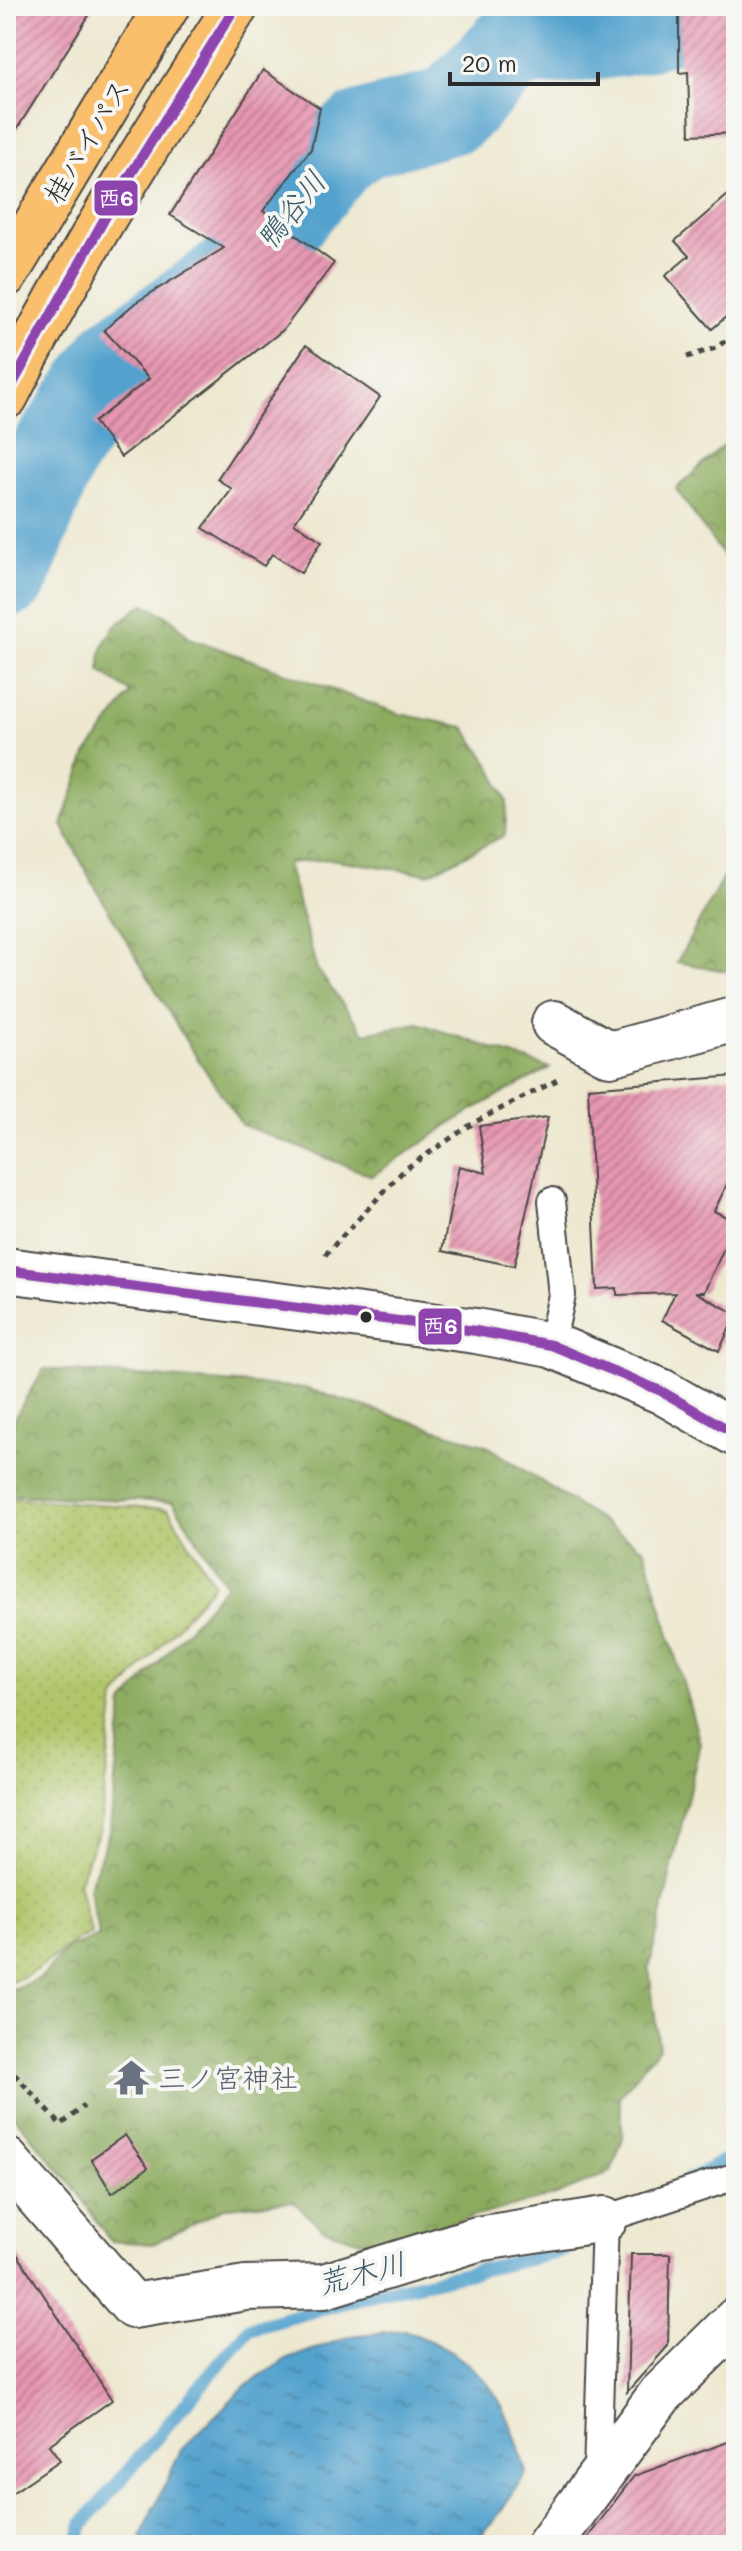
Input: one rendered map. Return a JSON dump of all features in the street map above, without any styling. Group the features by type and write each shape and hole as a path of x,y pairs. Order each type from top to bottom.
{"highway":[{"name":"桂バイパス","path":"6,274 167,6"},
{"name":"桂バイパス","path":"6,396 41,326 161,123 236,6"}],"street":[{"path":"554,1023 610,1054 736,1019"},
{"path":"6,1270 476,1331 551,1345 661,1391 736,1434"},
{"path":"6,2160 133,2306 246,2288 324,2286 477,2239 605,2219"},
{"path":"549,2545 660,2395 736,2320"}],"lane":[{"path":"551,1345 562,1295 552,1201"},
{"path":"597,2483 605,2219 736,2176"}],"path":[{"path":"687,357 716,348 736,332"},
{"path":"325,1255 405,1169 475,1122 610,1054"},
{"path":"6,2065 61,2125 84,2106"}],"green space":[{"path":"736,434 736,574 676,489"},
{"path":"144,604 172,619 190,638 400,714 464,727 489,763 507,801 505,835 428,874 330,859 287,863 317,969 364,1033 418,1023 550,1068 472,1110 372,1176 242,1125 186,1041 62,825 86,755 131,693 100,671 102,649 118,624"},
{"path":"736,854 736,973 677,962"},
{"path":"44,1369 305,1388 486,1445 645,1550 700,1743 649,1969 659,2048 619,2097 623,2138 611,2172 556,2195 370,2244 323,2229 293,2201 226,2207 153,2244 110,2241 78,2193 6,2106 6,1991 41,1978 65,1950 99,1936 89,1889 110,1829 123,1704 226,1585 173,1502 11,1495 8,1441 17,1414"},
{"path":"6,1498 168,1509 214,1584 115,1698 100,1828 78,1883 91,1933 34,1971 11,1981 6,1973"}],"water":[{"path":"404,2330 431,2341 472,2367 499,2401 518,2445 526,2473 492,2524 470,2545 147,2545 141,2536 181,2450 243,2388 285,2360 351,2336"}],"building":[{"path":"6,6 95,6 6,146"},
{"path":"679,6 734,6 736,133 690,135 688,72 679,73"},
{"path":"263,70 320,108 311,149 263,211 334,263 283,330 121,457 94,422 149,379 104,330 135,303 224,248 170,215"},
{"path":"736,188 736,308 712,329 665,276 689,256 675,241"},
{"path":"306,345 380,397 294,523 322,541 301,573 272,554 264,566 203,528 232,489 217,479"},
{"path":"736,1076 736,1166 714,1211 736,1222 704,1292 695,1292 736,1314 719,1351 662,1320 675,1293 617,1295 617,1288 597,1289 588,1088"},
{"path":"548,1117 514,1266 442,1251 459,1166 486,1173 479,1126"},
{"path":"125,2135 148,2168 112,2193 91,2159"},
{"path":"6,2237 112,2400 49,2445 60,2460 6,2497"},
{"path":"631,2254 670,2254 668,2346 627,2392"},
{"path":"736,2439 736,2545 582,2545 634,2476"}],"waterway":[{"name":"鴨谷川","path":"6,574 54,453 118,359 237,274 336,154 362,135 452,110 513,46 630,31 674,17 695,6"},
{"name":"荒木川","path":"684,2183 736,2154"},
{"name":"荒木川","path":"77,2545 83,2524 249,2329 365,2296 559,2252 585,2238"}],"transit line":[{"name":"西6","path":"6,396 116,198 236,6"},
{"name":"西6","path":"6,1270 476,1331 551,1345 661,1391 736,1434"}],"place":[{"name":"三ノ宮神社","path":"132,2077"}]}
